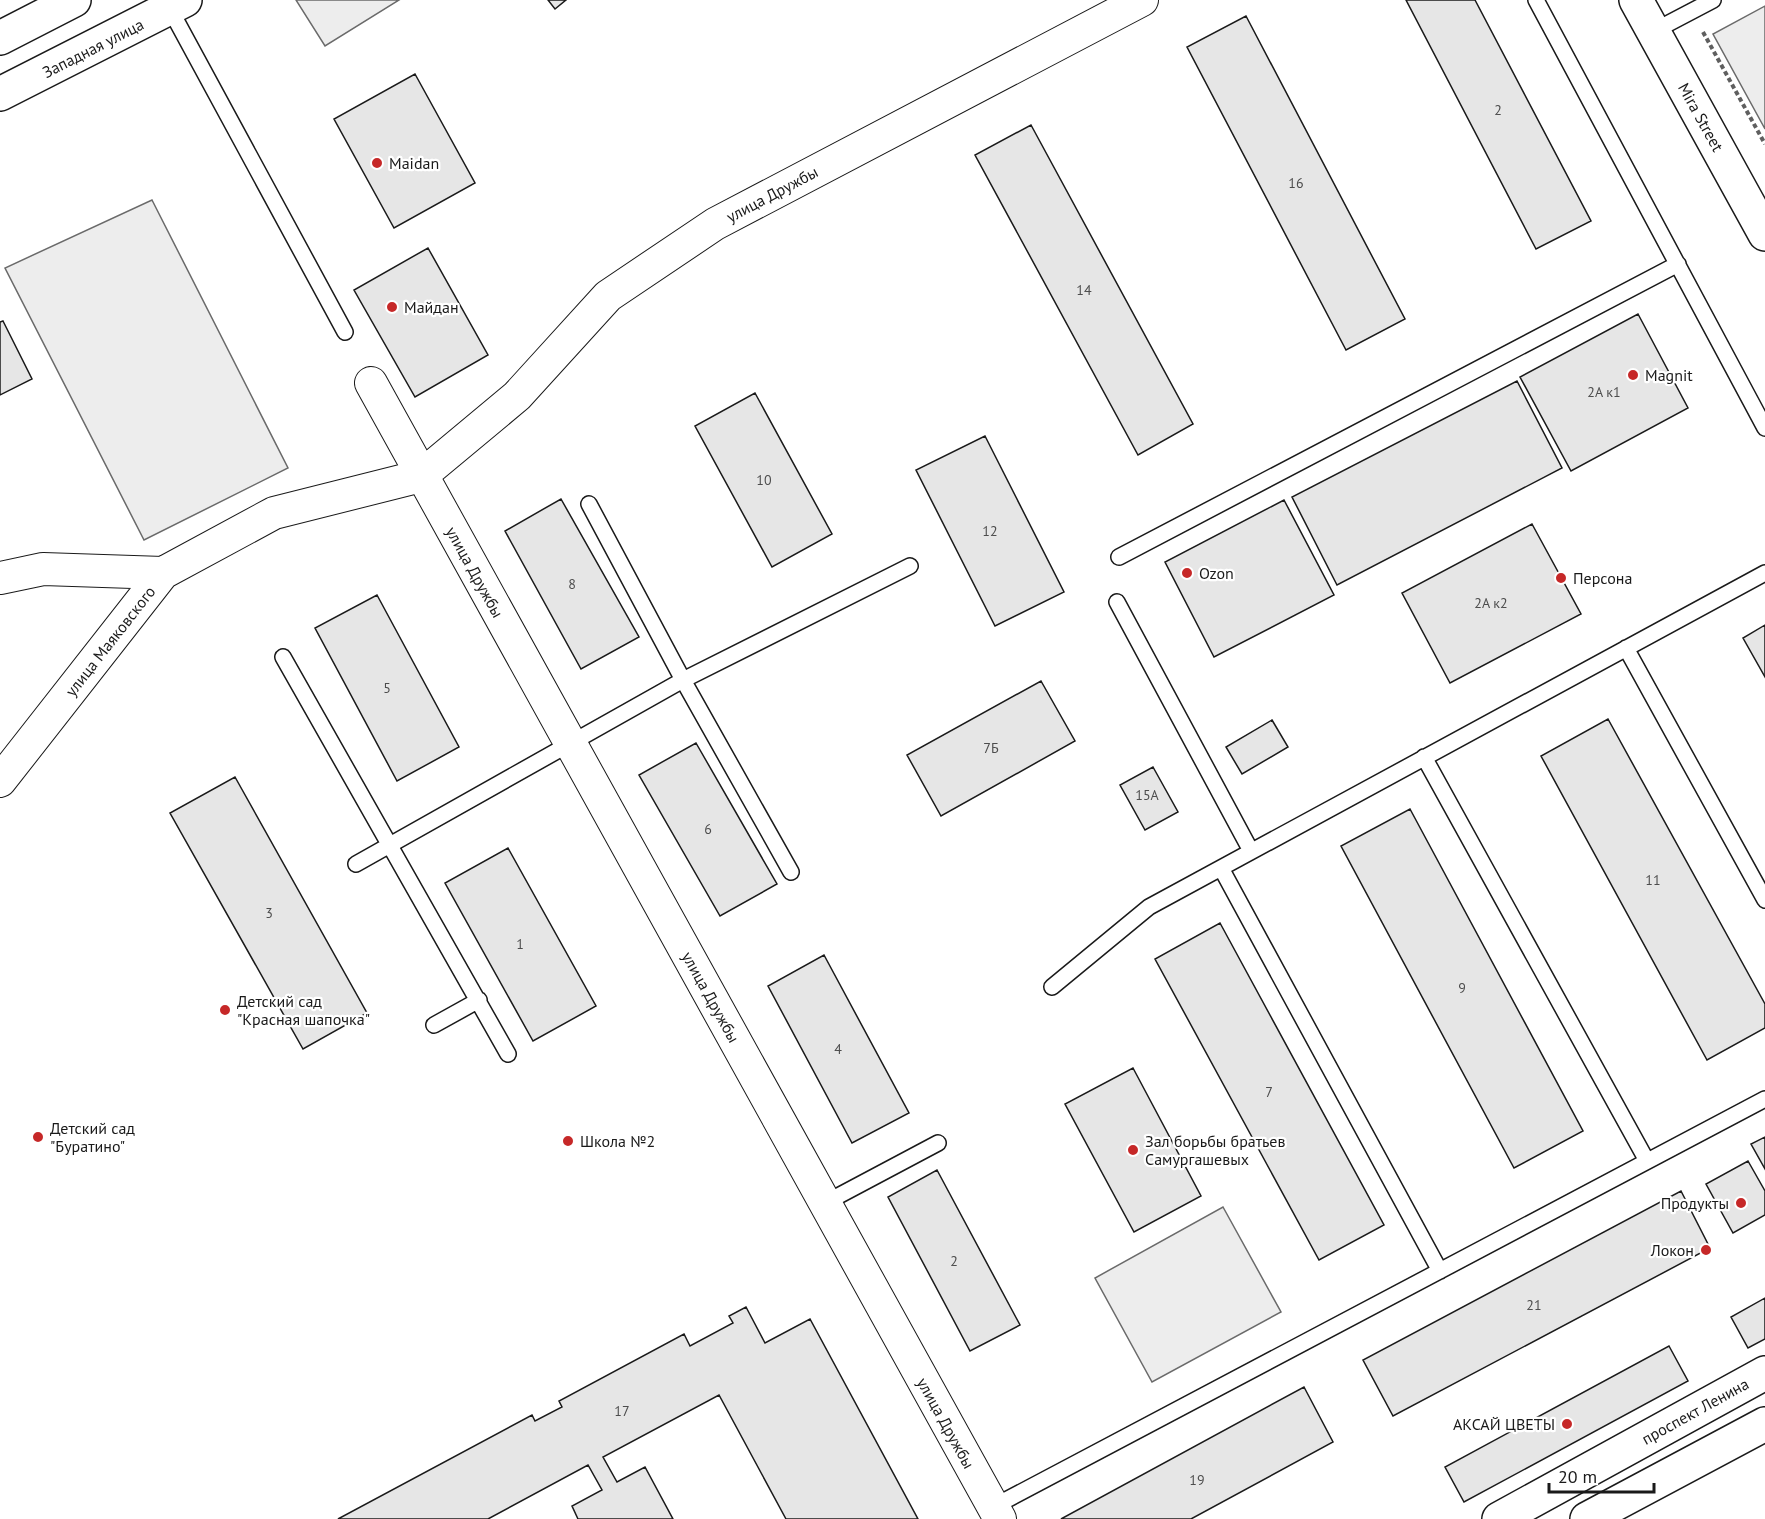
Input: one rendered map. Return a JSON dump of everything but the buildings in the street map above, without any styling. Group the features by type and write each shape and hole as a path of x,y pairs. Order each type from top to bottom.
{"main road":[{"path":"0,38 74,0"},
{"name":"Mira Street","path":"1636,0 1765,234"},
{"name":"Западная улица","path":"0,94 178,4"},
{"name":"проспект Ленина","path":"1498,1519 1765,1373"},
{"path":"1587,1519 1765,1424"}],"street":[{"name":"улица Дружбы","path":"163,573 274,513 421,476 517,396 608,296 715,224 1143,0"},
{"name":"улица Дружбы","path":"371,383 996,1513"},
{"name":"улица Маяковского","path":"0,578 43,569 163,573"},
{"name":"улица Маяковского","path":"0,781 163,573"}],"lane":[{"path":"1536,0 1765,428"},
{"path":"1654,31 1713,0"},
{"path":"178,4 345,332"},
{"path":"1119,557 1678,264"},
{"path":"589,504 683,680 791,872"},
{"path":"356,864 683,680 910,566"},
{"path":"1052,987 1149,907 1765,573"},
{"path":"1117,602 1251,851"},
{"path":"1626,648 1765,900"},
{"path":"283,657 508,1054"},
{"path":"1424,757 1647,1161"},
{"path":"1221,868 1440,1271"},
{"path":"434,1025 479,1000"},
{"path":"996,1513 1440,1271 1765,1099"},
{"path":"825,1203 938,1143"}],"path":[{"path":"1691,12 1765,144"}],"shaded area":[{"path":"296,0 399,0 325,46"},
{"path":"1765,6 1765,129 1713,34"},
{"path":"152,200 288,468 144,540 5,268"},
{"path":"1223,1207 1281,1312 1152,1382 1095,1278"}],"place":[{"name":"Maidan","path":"377,163"},
{"name":"Майдан","path":"392,307"},
{"name":"Magnit","path":"1633,375"},
{"name":"Ozon","path":"1187,573"},
{"name":"Персона","path":"1561,578"},
{"name":"Детский сад \"Красная шапочка\"","path":"225,1010"},
{"name":"Детский сад \"Буратино\"","path":"38,1137"},
{"name":"Школа №2","path":"568,1141"},
{"name":"Зал борьбы братьев Самургашевых","path":"1133,1150"},
{"name":"Продукты","path":"1741,1203"},
{"name":"Локон","path":"1706,1250"},
{"name":"АКСАЙ ЦВЕТЫ","path":"1567,1424"}]}
